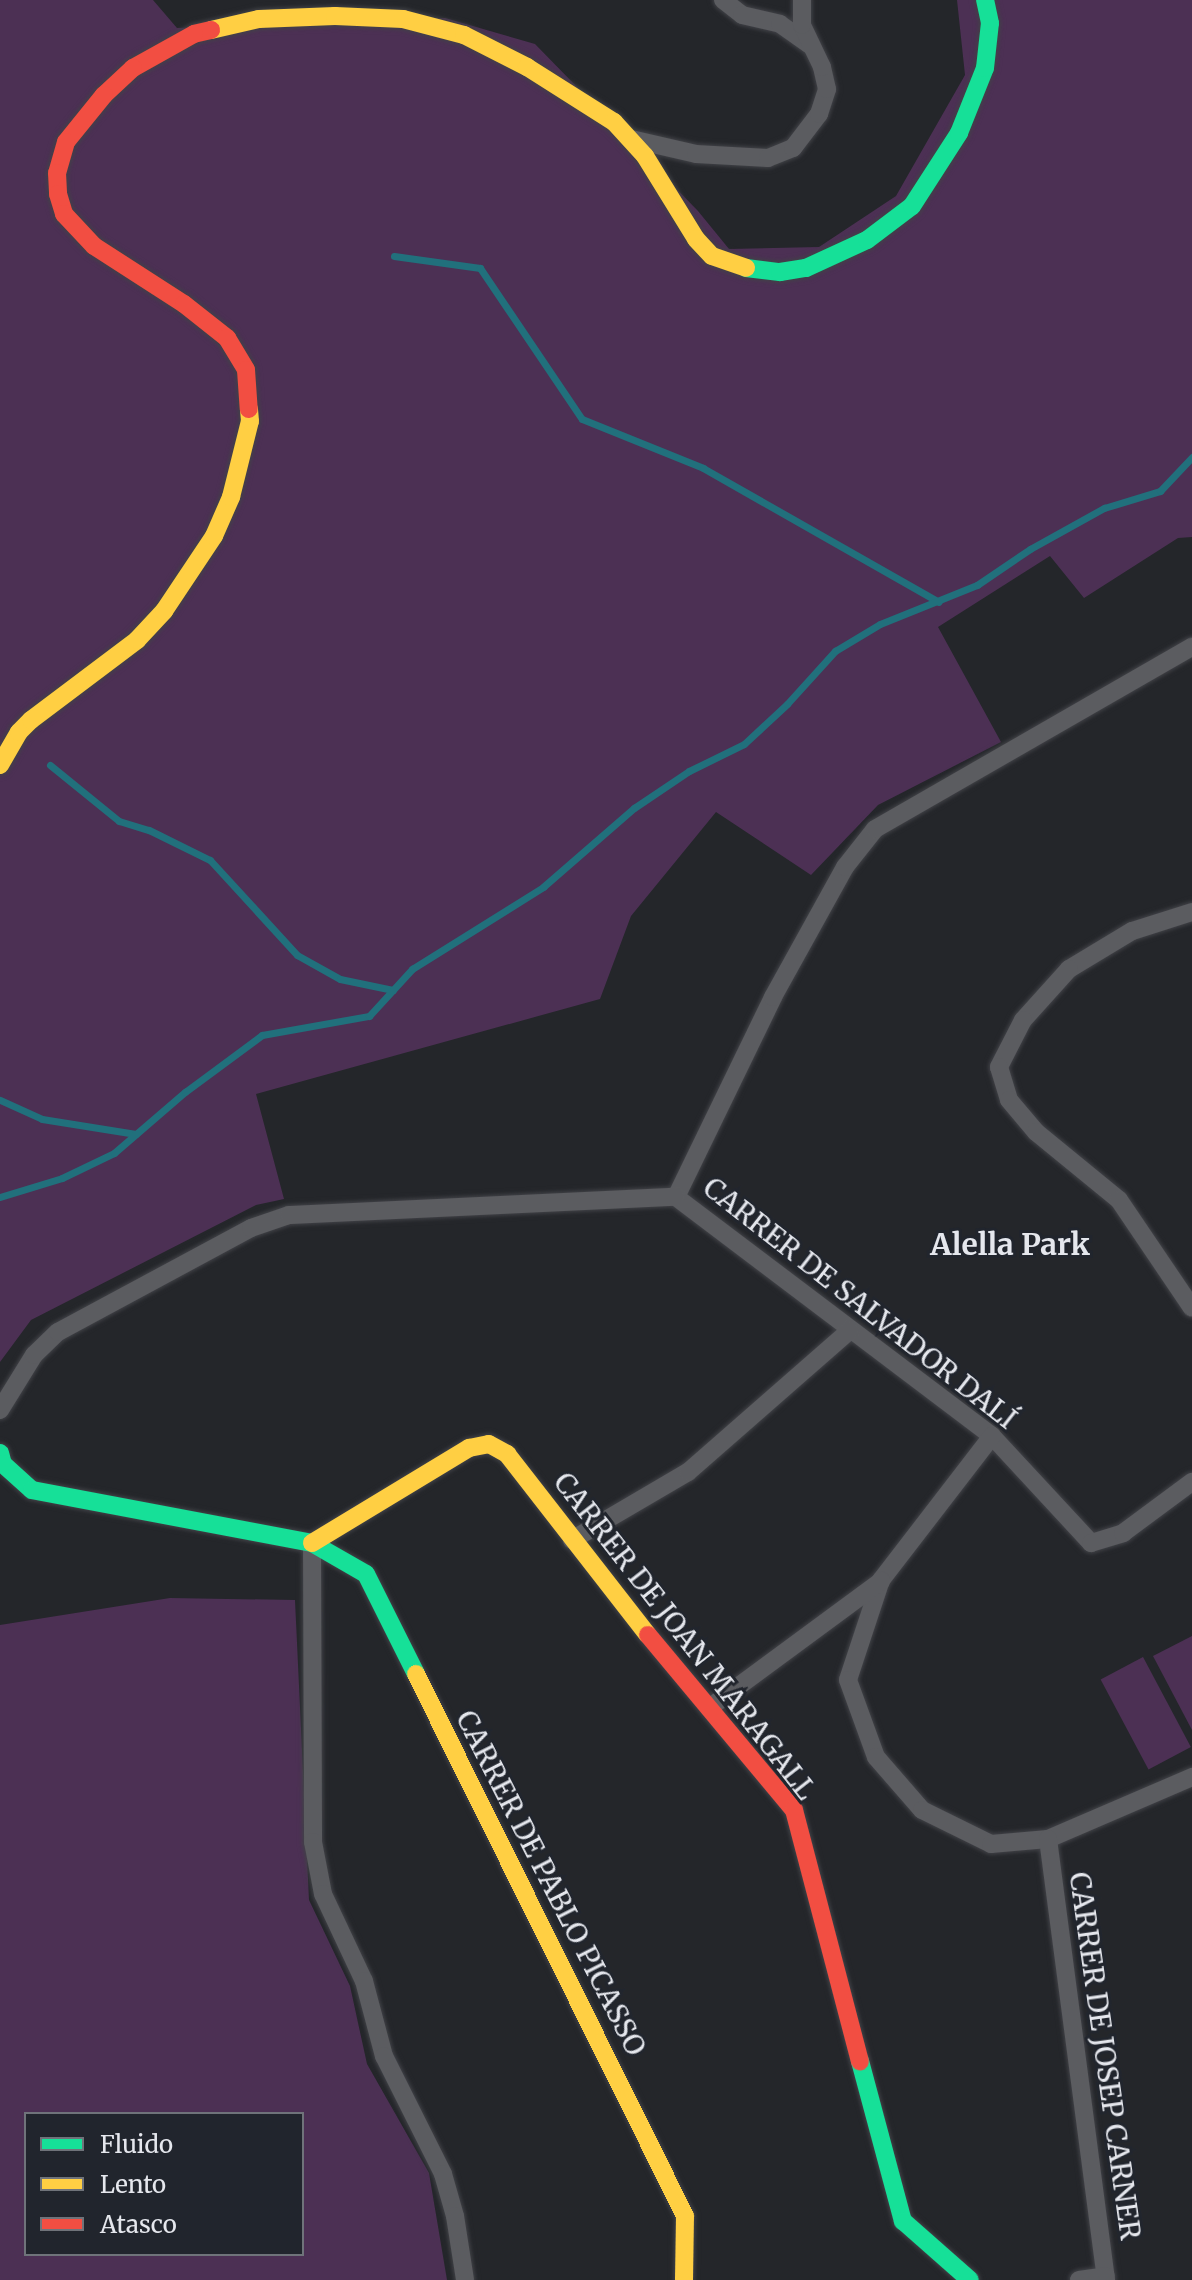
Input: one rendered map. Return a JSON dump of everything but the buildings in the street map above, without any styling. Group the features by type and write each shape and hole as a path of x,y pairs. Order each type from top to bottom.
{"street":[{"path":"723,0 742,15 780,24 814,48"},
{"path":"631,139 696,154 768,158 793,148 819,114 827,89 814,48 802,25 802,0"},
{"path":"0,765 31,720 137,640 164,611 214,536 231,497 250,421 246,370 227,338 206,319 94,246 64,214 58,194 57,173 66,142 115,83 144,62 194,34 241,21 335,16 403,19 464,35 497,50 593,107 631,139 696,239 712,256 736,267 780,272 825,261 867,240 896,219 930,183 959,133 985,68 990,23 985,0"},
{"path":"0,1410 34,1355 58,1332 251,1228 289,1215 676,1197 773,997 845,867 875,829 1192,647"},
{"path":"1192,912 1132,931 1069,969 1023,1020 999,1067 1009,1100 1036,1132 1119,1200 1192,1308"},
{"name":"CARRER DE SALVADOR DALÍ","path":"676,1197 992,1436 1091,1543 1123,1533 1192,1482"},
{"path":"572,1540 688,1472 850,1330"},
{"path":"709,1708 881,1580 992,1436"},
{"name":"CARRER DE JOAN MARAGALL","path":"312,1543 469,1448 489,1444 507,1454 572,1540 794,1810 903,2221 970,2280"},
{"name":"CARRER DE PABLO PICASSO","path":"0,1453 3,1464 32,1490 312,1543 366,1574 685,2216 684,2280"},
{"path":"312,1543 313,1842 323,1894 364,1981 384,2056 443,2174 455,2216 465,2280"},
{"path":"881,1580 848,1680 876,1757 922,1810 991,1844 1048,1839 1192,1777"},
{"name":"CARRER DE JOSEP CARNER","path":"1048,1839 1106,2278"},
{"path":"1079,2280 1106,2278"}],"shaded area":[{"path":"0,0 153,0 177,28 445,18 535,44 698,211 729,249 819,247 896,196 965,75 957,0 1192,0 1192,537 1178,538 1084,598 1050,556 938,627 1001,742 878,805 811,875 716,812 631,916 600,999 256,1094 284,1199 256,1205 31,1320 0,1362"},
{"path":"170,1598 295,1600 309,1900 350,1986 367,2064 429,2173 447,2280 0,2280 0,1625"},
{"path":"1192,1636 1192,1730 1153,1656"},
{"path":"1143,1657 1191,1747 1149,1770 1101,1680"}],"waterway":[{"path":"394,256 480,268 582,419 703,468 939,602"},
{"path":"0,1197 62,1178 114,1153 185,1092 262,1035 369,1016 412,969 543,887 634,808 689,771 744,744 787,704 835,651 880,624 977,585 1030,549 1104,508 1160,491 1192,457"},
{"path":"50,765 119,821 149,830 210,860 297,955 340,979 393,990"},
{"path":"0,1100 42,1119 136,1134"}],"traffic: fast":[{"path":"746,268 780,272 806,268 867,240 912,206 959,133 985,68 990,23 985,0"},
{"path":"0,1453 3,1464 32,1490 312,1543 366,1574 416,1674"},
{"path":"860,2061 903,2221 970,2280"}],"traffic: slow":[{"path":"211,30 259,19 335,16 403,19 464,35 527,67 614,122 645,156 696,239 712,256 746,268"},
{"path":"0,765 19,732 31,720 137,640 164,611 214,536 231,497 250,421 249,409"},
{"path":"312,1543 469,1448 489,1444 507,1454 648,1635"},
{"path":"416,1674 685,2216 684,2280"}],"traffic: jam":[{"path":"211,30 194,34 133,68 104,95 66,142 57,173 58,194 64,214 94,246 184,304 227,338 246,370 249,409"},
{"path":"648,1635 794,1810 860,2061"}],"district":[{"name":"Alella Park","path":"1010,1244"}]}
